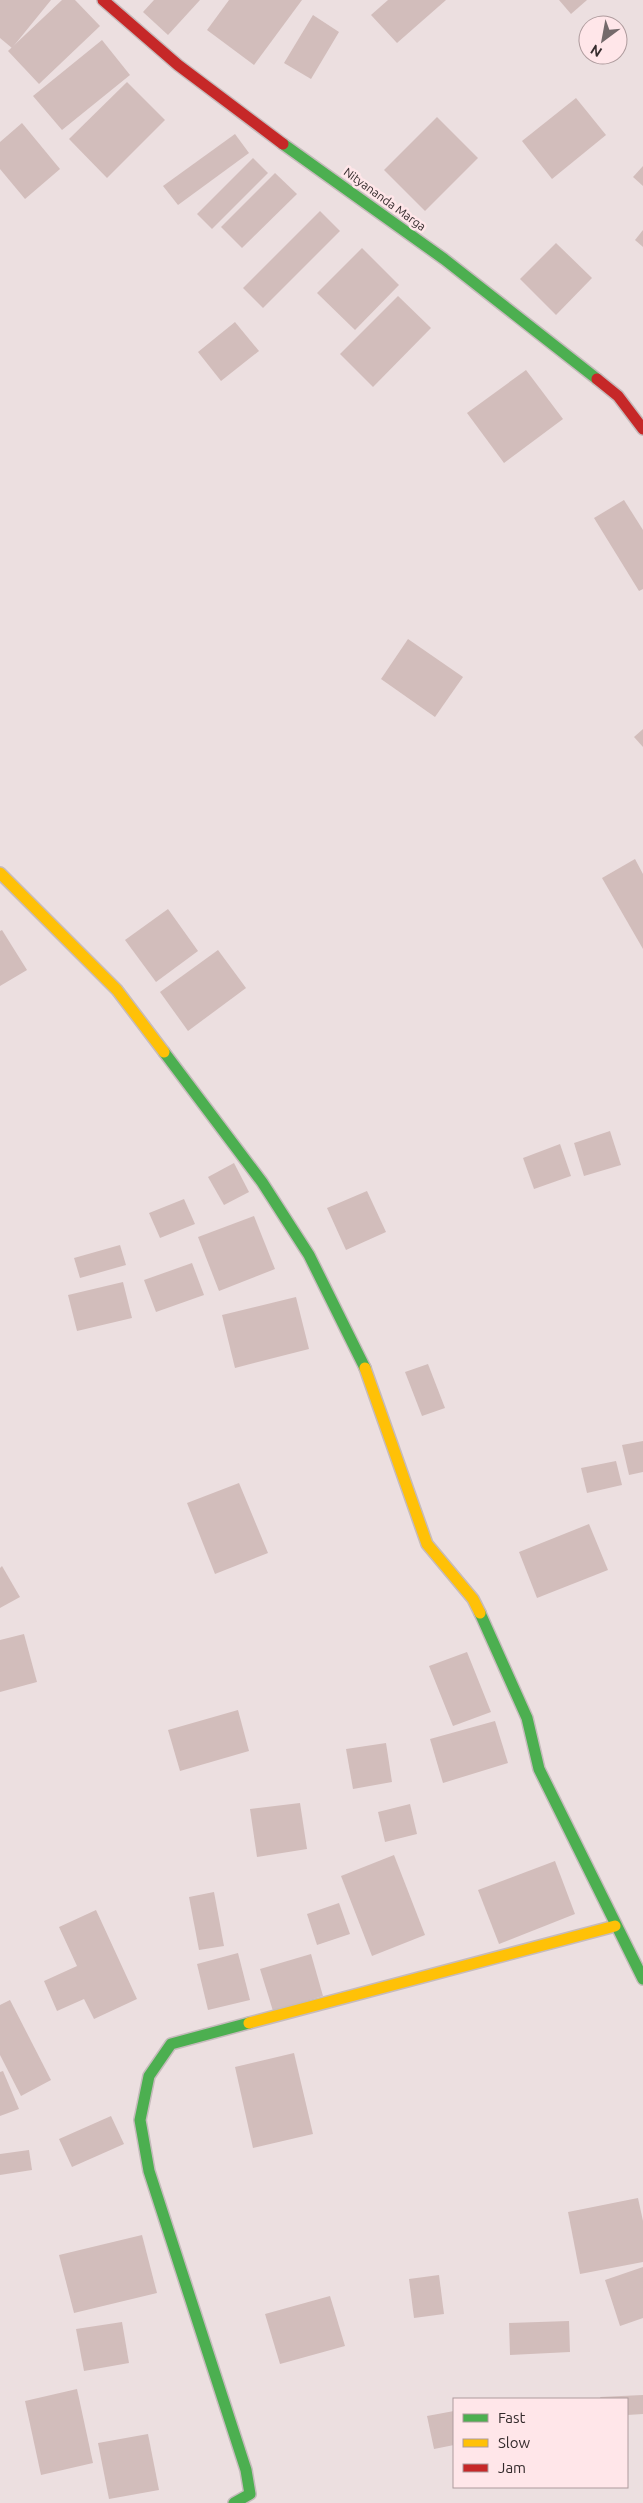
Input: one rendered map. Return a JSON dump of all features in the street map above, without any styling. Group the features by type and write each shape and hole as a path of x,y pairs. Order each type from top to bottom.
{"street":[{"name":"Nityananda Marga","path":"103,0 139,34 252,122 420,242 618,396 643,429"},
{"path":"0,873 117,990 262,1182 309,1255 364,1366 427,1544 472,1599 526,1718 539,1769 615,1926 643,1979"},
{"path":"234,2503 250,2494 246,2470 149,2171 140,2120 149,2076 172,2044 615,1926"}],"building":[{"path":"0,0 51,0 12,48 0,38"},
{"path":"62,0 75,0 100,26 39,84 8,51"},
{"path":"154,0 200,0 168,35 143,12"},
{"path":"229,0 302,0 254,65 207,30"},
{"path":"388,0 446,0 397,43 371,15"},
{"path":"559,0 587,0 571,14"},
{"path":"313,15 339,32 311,79 284,63"},
{"path":"102,40 130,75 62,130 33,96"},
{"path":"127,82 165,120 107,178 69,139"},
{"path":"576,98 606,135 552,179 522,141"},
{"path":"437,117 478,158 425,211 384,170"},
{"path":"22,123 60,169 25,199 0,169 0,142"},
{"path":"235,134 249,153 178,205 163,186"},
{"path":"253,158 268,173 212,229 197,214"},
{"path":"643,166 643,186 633,177"},
{"path":"275,173 297,194 242,248 221,227"},
{"path":"320,211 340,231 263,308 243,288"},
{"path":"643,230 643,247 635,240"},
{"path":"556,243 592,278 556,315 520,279"},
{"path":"362,248 399,285 355,330 317,293"},
{"path":"398,296 431,328 373,387 340,354"},
{"path":"235,322 259,351 221,381 198,352"},
{"path":"526,370 563,419 504,463 467,413"},
{"path":"624,500 643,530 643,589 639,591 594,518"},
{"path":"408,639 463,677 435,717 381,679"},
{"path":"643,729 643,747 634,737"},
{"path":"635,859 643,874 643,949 602,878"},
{"path":"168,909 198,951 156,982 125,940"},
{"path":"2,930 27,970 0,986 0,931"},
{"path":"218,950 246,988 188,1031 160,992"},
{"path":"610,1131 621,1165 584,1176 574,1143"},
{"path":"560,1144 571,1176 534,1189 523,1158"},
{"path":"234,1163 249,1192 224,1205 208,1177"},
{"path":"367,1191 386,1232 346,1250 327,1208"},
{"path":"184,1199 195,1224 160,1238 149,1213"},
{"path":"254,1216 275,1269 219,1291 198,1237"},
{"path":"120,1245 126,1265 80,1278 74,1258"},
{"path":"192,1263 204,1295 156,1312 144,1280"},
{"path":"123,1282 132,1318 77,1331 68,1295"},
{"path":"296,1297 309,1349 235,1368 222,1315"},
{"path":"428,1364 445,1408 422,1416 405,1372"},
{"path":"643,1441 643,1472 629,1475 622,1445"},
{"path":"616,1461 622,1485 587,1493 581,1468"},
{"path":"239,1483 268,1553 215,1574 187,1503"},
{"path":"589,1524 608,1570 537,1598 519,1552"},
{"path":"2,1566 20,1597 0,1608 0,1568"},
{"path":"24,1634 37,1682 0,1692 0,1640"},
{"path":"467,1652 491,1712 453,1726 429,1666"},
{"path":"238,1710 249,1751 180,1771 168,1730"},
{"path":"495,1721 508,1763 443,1783 430,1739"},
{"path":"386,1743 392,1782 353,1789 346,1749"},
{"path":"300,1803 307,1849 257,1857 250,1809"},
{"path":"410,1804 417,1834 385,1842 378,1812"},
{"path":"394,1855 425,1935 372,1956 341,1876"},
{"path":"555,1861 575,1914 499,1944 478,1890"},
{"path":"214,1892 224,1946 199,1950 189,1897"},
{"path":"339,1903 350,1934 317,1945 307,1914"},
{"path":"96,1910 137,1999 94,2019 84,1999 57,2011 44,1981 77,1966 59,1927"},
{"path":"238,1953 250,2000 208,2010 197,1964"},
{"path":"311,1954 323,1996 273,2011 260,1969"},
{"path":"10,2000 51,2080 21,2096 0,2055 0,2005"},
{"path":"294,2053 313,2134 253,2148 235,2067"},
{"path":"3,2071 19,2109 0,2116 0,2072"},
{"path":"111,2116 124,2144 72,2167 59,2139"},
{"path":"29,2150 32,2170 0,2175 0,2154"},
{"path":"638,2198 643,2221 643,2262 580,2274 568,2212"},
{"path":"142,2235 157,2293 74,2313 59,2255"},
{"path":"643,2267 643,2318 620,2326 605,2280"},
{"path":"439,2275 444,2314 414,2318 409,2279"},
{"path":"330,2296 345,2346 280,2364 265,2314"},
{"path":"569,2321 570,2352 510,2355 509,2323"},
{"path":"122,2322 129,2363 84,2371 76,2329"},
{"path":"77,2389 93,2463 41,2475 25,2401"},
{"path":"643,2395 643,2414 628,2415 628,2398 600,2397"},
{"path":"453,2411 453,2445 434,2449 427,2416"},
{"path":"148,2434 159,2490 109,2499 98,2443"}],"traffic: fast":[{"path":"283,144 444,259 597,379"},
{"path":"164,1052 262,1182 309,1255 365,1368"},
{"path":"480,1613 527,1718 539,1769 643,1979"},
{"path":"234,2503 250,2494 246,2470 149,2171 140,2120 149,2076 171,2044 249,2023"}],"traffic: slow":[{"path":"0,873 117,990 164,1052"},
{"path":"365,1368 427,1544 473,1599 480,1613"},
{"path":"249,2023 615,1926"}],"traffic: jam":[{"path":"103,0 178,65 283,144"},
{"path":"597,379 618,396 643,429"}]}
